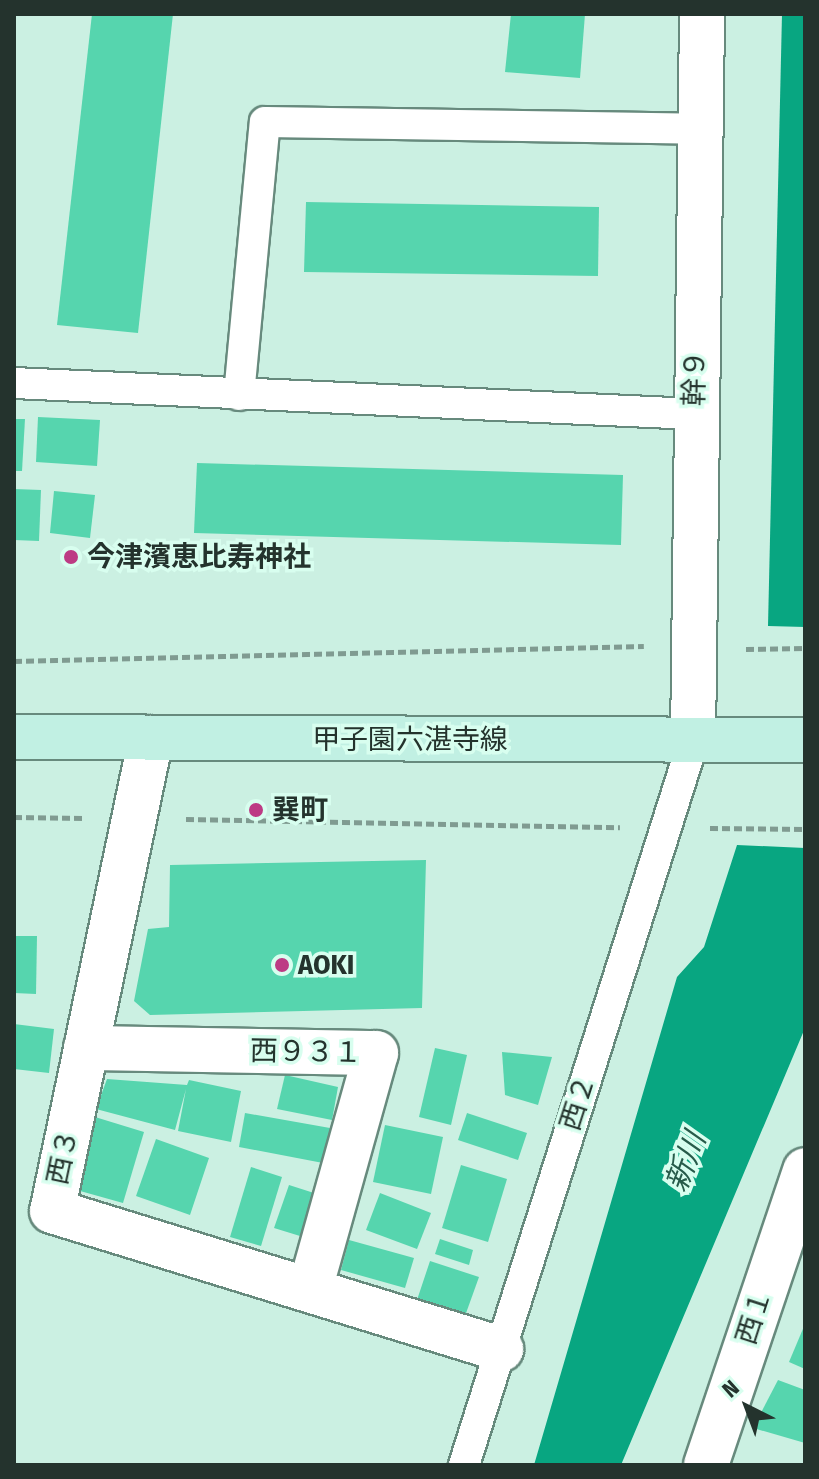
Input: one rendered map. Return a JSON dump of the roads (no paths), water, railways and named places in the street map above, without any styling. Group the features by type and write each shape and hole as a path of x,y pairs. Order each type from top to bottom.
{"main road":[{"name":"甲子園六湛寺線","path":"14,737 693,742 805,740"}],"street":[{"name":"幹９","path":"693,742 694,414 702,14"},
{"name":"西３","path":"151,738 52,1211 501,1349"},
{"name":"西９３１","path":"86,1048 376,1053 310,1290"},
{"name":"西１","path":"706,1465 805,1170"}],"lane":[{"path":"239,395 265,122 700,129"},
{"path":"14,383 694,414"},
{"name":"西２","path":"464,1465 693,742"}],"water":[{"path":"782,14 805,14 805,627 768,626"},
{"name":"新川","path":"737,845 805,848 805,1028 621,1465 534,1465 677,977 704,947"}],"place":[{"name":"今津濱恵比寿神社","path":"71,557"},
{"name":"巽町","path":"256,810"},
{"name":"AOKI","path":"282,965"}]}
